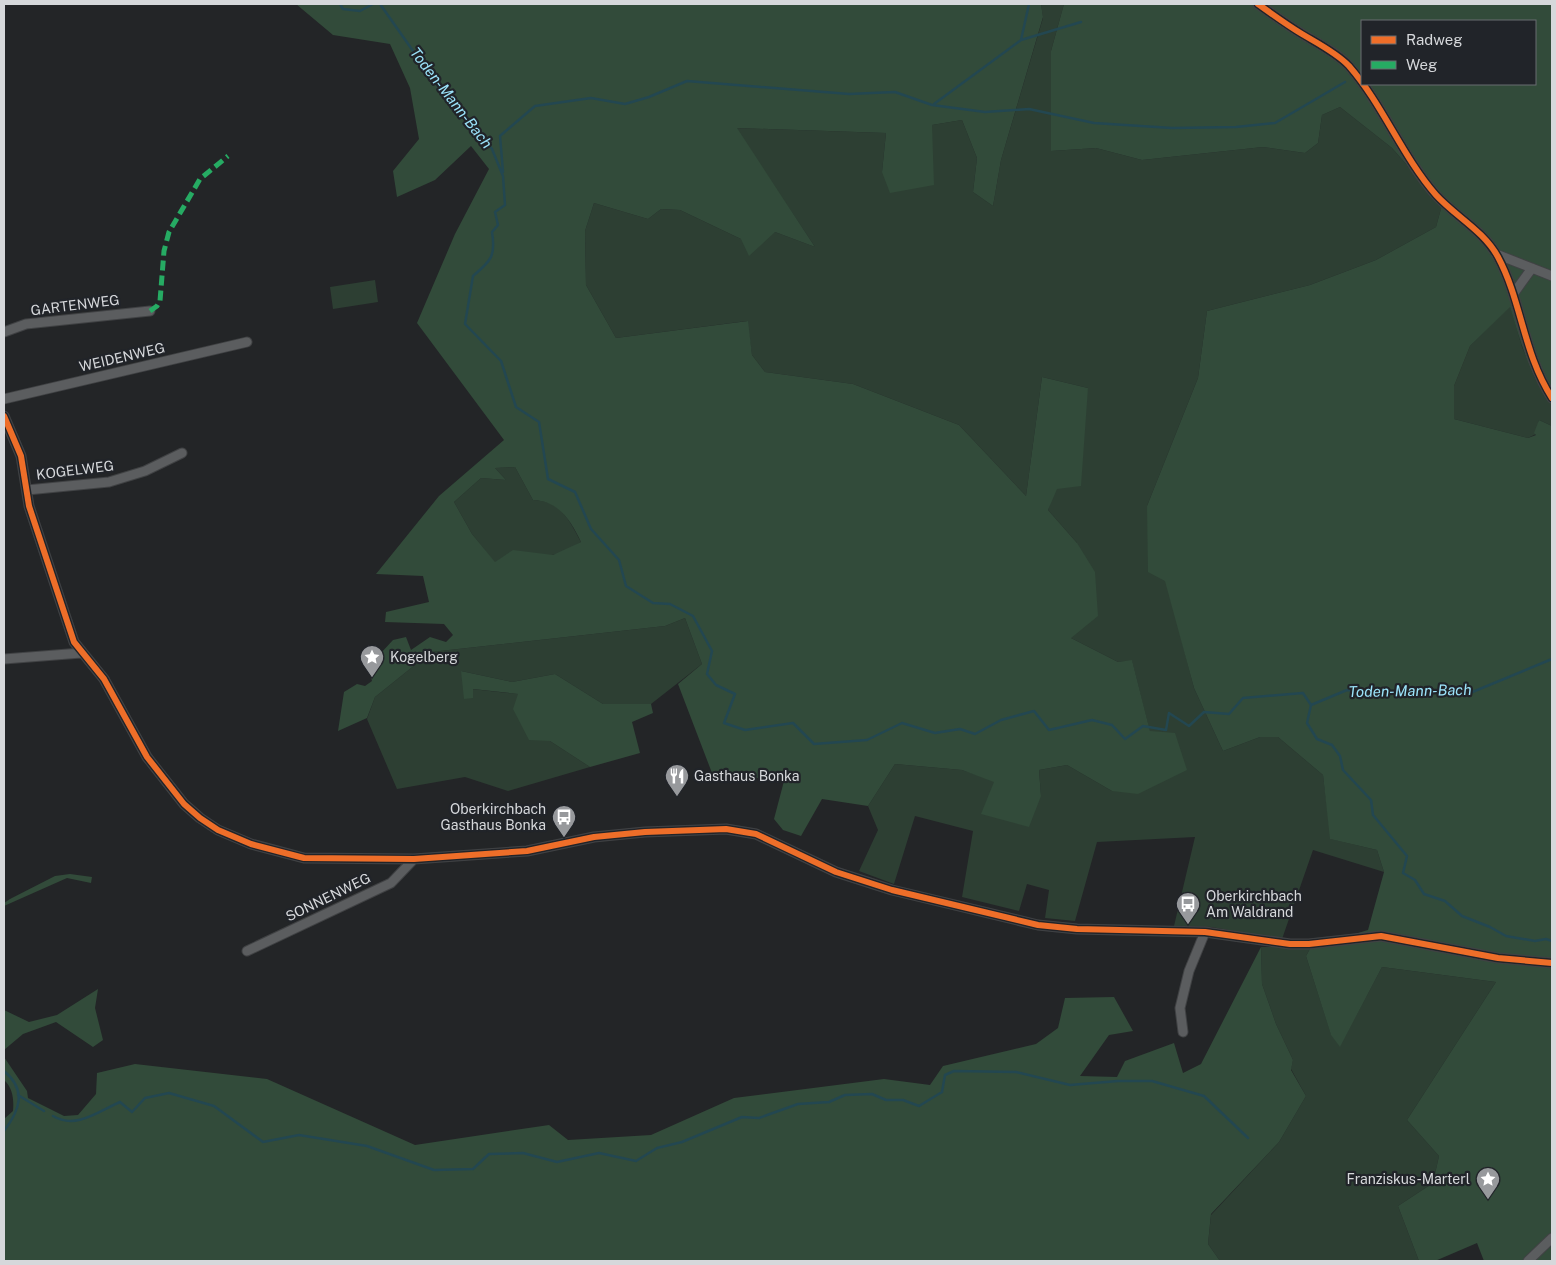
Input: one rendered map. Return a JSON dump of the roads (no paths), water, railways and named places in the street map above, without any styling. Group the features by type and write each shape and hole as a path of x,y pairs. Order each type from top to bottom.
{"street":[{"path":"1258,4 1348,65 1361,83"},
{"path":"1362,85 1379,108 1417,171 1438,196 1454,209 1496,254 1514,293 1529,352 1540,378 1552,398"},
{"path":"1496,254 1552,276"},
{"path":"1514,293 1532,268"},
{"name":"GARTENWEG","path":"4,332 26,324 150,310"},
{"name":"WEIDENWEG","path":"4,399 247,342"},
{"path":"4,416 21,456 31,512 74,642 104,679 147,757 190,810 218,830 251,844 304,858 414,859 527,850 594,837 695,828 726,828 764,837 819,865 884,887 1038,925 1078,930 1205,932 1290,944 1309,944 1381,936 1498,958 1552,963"},
{"name":"KOGELWEG","path":"27,490 109,482 145,471 182,453"},
{"path":"4,659 82,653"},
{"name":"SONNENWEG","path":"247,951 391,883 414,859"},
{"path":"1183,1032 1180,1008 1189,970 1205,932"},
{"path":"1528,1261 1552,1238"}],"waterway":[{"name":"Toden-Mann-Bach","path":"340,4 343,9 360,11 373,4"},
{"name":"Toden-Mann-Bach","path":"380,4 444,95 464,114 492,149 503,176 505,205 495,212 498,225 492,232 493,247 491,257 473,276 465,324 501,361 516,407 539,422 548,479 575,492 591,529 619,560 626,586 653,603 670,604 693,616 712,651 707,674 716,685 735,694 724,723 745,730 793,723 814,744 867,740 902,723 935,733 960,729 975,734 1001,720 1034,711 1049,730 1092,720 1112,725 1125,739 1143,726 1166,730 1169,713 1189,726 1204,712 1229,714 1243,698 1303,693 1311,705 1347,690 1470,693 1552,659"},
{"path":"934,104 1021,40 1029,4"},
{"path":"1021,40 1081,22"},
{"path":"503,172 500,136 535,106 591,98 625,104 649,97 687,81 849,94 895,92 932,105 985,112 1029,109 1094,123 1172,128 1236,127 1275,123 1345,82"},
{"path":"1311,705 1307,723 1317,739 1332,745 1340,756 1343,770 1371,800 1373,815 1407,856 1403,873 1415,880 1424,894 1445,901 1462,916 1490,927 1506,936 1535,941 1546,939 1552,941"},
{"path":"4,1071 16,1085 19,1100 14,1115 4,1131"},
{"path":"53,1116 62,1120 79,1120 120,1102 132,1112 145,1098 169,1093 214,1106 263,1142 299,1135 367,1146 434,1170 473,1169 489,1154 523,1153 557,1162 599,1153 636,1161 657,1148 682,1142 742,1117 759,1118 798,1104 829,1102 845,1095 872,1094 886,1100 903,1100 919,1106 942,1092 945,1075 954,1071 1016,1072 1070,1085 1118,1081 1152,1081 1204,1096 1248,1138"},
{"path":"18,1095 44,1111"}],"place":[{"name":"Kogelberg","path":"372,678"},
{"name":"Gasthaus Bonka","path":"677,797"},
{"name":"Oberkirchbach Gasthaus Bonka","path":"564,838"},
{"name":"Oberkirchbach Am Waldrand","path":"1188,925"},
{"name":"Franziskus-Marterl","path":"1488,1200"}]}
